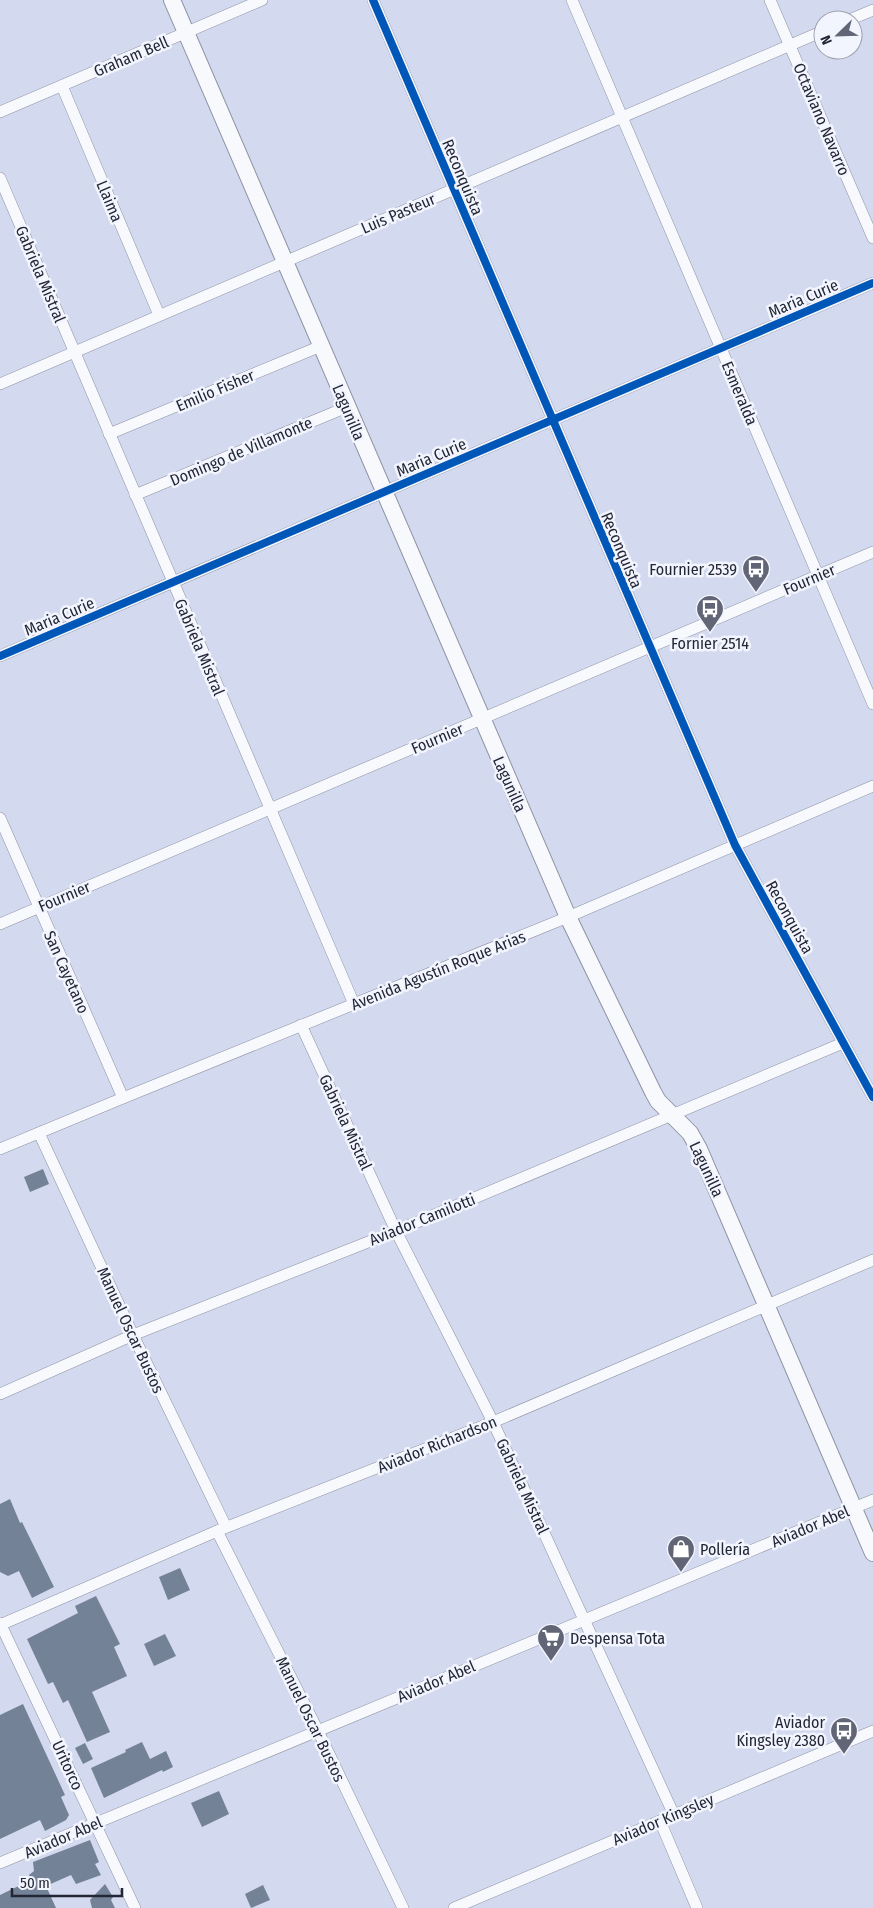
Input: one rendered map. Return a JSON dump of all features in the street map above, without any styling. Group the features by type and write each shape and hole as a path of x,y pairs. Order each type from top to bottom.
{"main road":[{"name":"Lagunilla","path":"172,0 568,917 658,1101 690,1133 699,1149 873,1553"}],"street":[{"name":"Graham Bell","path":"0,112 262,0"},
{"name":"Reconquista","path":"373,0 735,845 873,1097"},
{"name":"Esmeralda","path":"572,0 873,704"},
{"name":"Octaviano Navarro","path":"770,0 873,238"},
{"name":"Luis Pasteur","path":"0,384 813,35"},
{"name":"Llaima","path":"62,86 159,315"},
{"name":"Gabriela Mistral","path":"0,178 354,1004"},
{"name":"Maria Curie","path":"0,656 873,283"},
{"name":"Emilio Fisher","path":"109,434 321,346"},
{"name":"Domingo de Villamonte","path":"135,495 347,407"},
{"name":"Fournier","path":"0,924 873,552"},
{"name":"Avenida Agustín Roque Arias","path":"0,1150 568,917 873,786"},
{"name":"San Cayetano","path":"0,818 123,1098"},
{"name":"Gabriela Mistral","path":"301,1025 396,1231 493,1422 674,1815"},
{"name":"Aviador Camilotti","path":"0,1394 133,1335 396,1231 843,1043"},
{"name":"Manuel Oscar Bustos","path":"39,1133 221,1529 403,1908"},
{"name":"Aviador Richardson","path":"0,1624 221,1529 493,1422 873,1260"},
{"name":"Aviador Abel","path":"0,1863 873,1500"},
{"name":"Uritorco","path":"0,1624 135,1908"},
{"name":"Aviador Kingsley","path":"454,1908 873,1731"},
{"path":"660,1821 697,1908"}],"building":[{"path":"43,1169 49,1184 30,1192 24,1177"},
{"path":"10,1499 20,1523 22,1522 54,1587 32,1598 19,1571 8,1576 0,1572 0,1504"},
{"path":"180,1568 190,1590 168,1600 159,1577"},
{"path":"96,1596 120,1644 114,1647 127,1676 92,1692 110,1732 87,1742 68,1700 63,1703 53,1682 48,1684 27,1639 78,1613 75,1606"},
{"path":"165,1634 176,1656 154,1666 144,1644"},
{"path":"23,1704 65,1795 61,1797 69,1815 66,1820 45,1831 40,1820 0,1839 0,1715"},
{"path":"142,1742 150,1759 166,1751 173,1767 163,1772 162,1770 104,1798 91,1768 126,1752 125,1750"},
{"path":"85,1743 93,1759 83,1764 75,1748"},
{"path":"219,1791 229,1814 202,1827 191,1803"},
{"path":"90,1840 99,1862 95,1864 101,1875 76,1884 71,1875 46,1886 56,1908 0,1908 0,1895 31,1880 29,1875 34,1871 33,1862"},
{"path":"105,1884 113,1897 111,1900 115,1908 92,1908 90,1900"},
{"path":"263,1885 270,1900 251,1908 245,1894"}],"cycle path":[{"path":"373,0 735,845 873,1097"},
{"path":"0,656 873,283"}],"place":[{"name":"Fournier 2539","path":"756,593"},
{"name":"Fornier 2514","path":"710,633"},
{"name":"Pollería","path":"681,1573"},
{"name":"Despensa Tota","path":"551,1662"},
{"name":"Aviador Kingsley 2380","path":"844,1755"}]}
